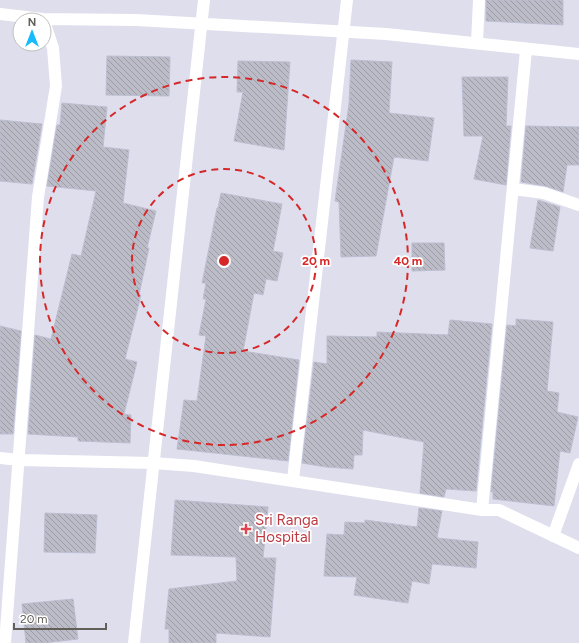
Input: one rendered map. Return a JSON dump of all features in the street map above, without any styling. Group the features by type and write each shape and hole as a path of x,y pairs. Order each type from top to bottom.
{"street":[{"path":"134,643 204,0"},
{"path":"293,480 347,0"},
{"path":"477,42 480,0"},
{"path":"0,14 12,16"},
{"path":"52,20 136,20 344,31 477,42 526,50 579,54"},
{"path":"5,643 38,197 56,86 52,45"},
{"path":"482,510 526,50"},
{"path":"513,189 544,193 579,205"},
{"path":"0,458 19,460 153,463 194,466 482,510 500,510 579,548"},
{"path":"554,536 579,464"}],"building":[{"path":"486,0 563,0 563,25 486,21"},
{"path":"107,56 170,57 169,96 106,95"},
{"path":"351,60 392,62 389,113 434,118 428,161 394,157 376,256 341,257 339,202 335,201 349,104"},
{"path":"238,61 290,62 284,150 234,141 243,92 237,92"},
{"path":"462,77 508,77 506,126 511,126 506,185 474,179 483,136 464,136"},
{"path":"62,103 107,107 103,147 129,150 123,203 156,211 147,248 149,248 139,295 141,295 125,359 137,362 124,414 131,415 130,443 78,441 78,437 28,434 35,335 51,339 72,254 81,256 96,191 47,186 57,125 60,125"},
{"path":"0,120 42,124 32,184 0,181"},
{"path":"526,126 579,127 579,165 567,165 563,192 545,186 521,182"},
{"path":"221,193 282,204 273,251 283,253 277,281 266,279 263,295 254,293 243,351 299,360 288,461 177,449 184,400 197,401 206,336 199,335 206,299 203,299 206,283 202,283"},
{"path":"538,200 560,207 553,251 530,248"},
{"path":"412,243 444,243 445,270 412,271"},
{"path":"516,319 553,322 547,391 559,393 557,412 578,417 570,453 560,451 554,506 493,499 493,492 491,492 507,325 516,326"},
{"path":"450,320 492,324 476,491 446,489 444,497 420,493 424,442 363,430 362,455 354,455 353,469 302,463 314,362 327,364 327,336 377,337 377,332 448,335"},
{"path":"0,326 21,331 13,434 0,434"},
{"path":"175,500 268,507 263,558 276,558 270,637 216,633 216,643 169,643 169,629 165,629 169,589 237,581 236,557 171,555"},
{"path":"419,508 442,511 437,538 478,542 476,568 432,564 429,584 412,581 408,603 354,595 357,577 324,576 327,534 344,535 345,522 365,523 365,520 417,527"},
{"path":"45,513 97,515 95,553 44,552"},
{"path":"73,599 78,639 44,643 26,643 22,604"}],"place":[{"name":"Sri Ranga Hospital","path":"246,529"}]}
